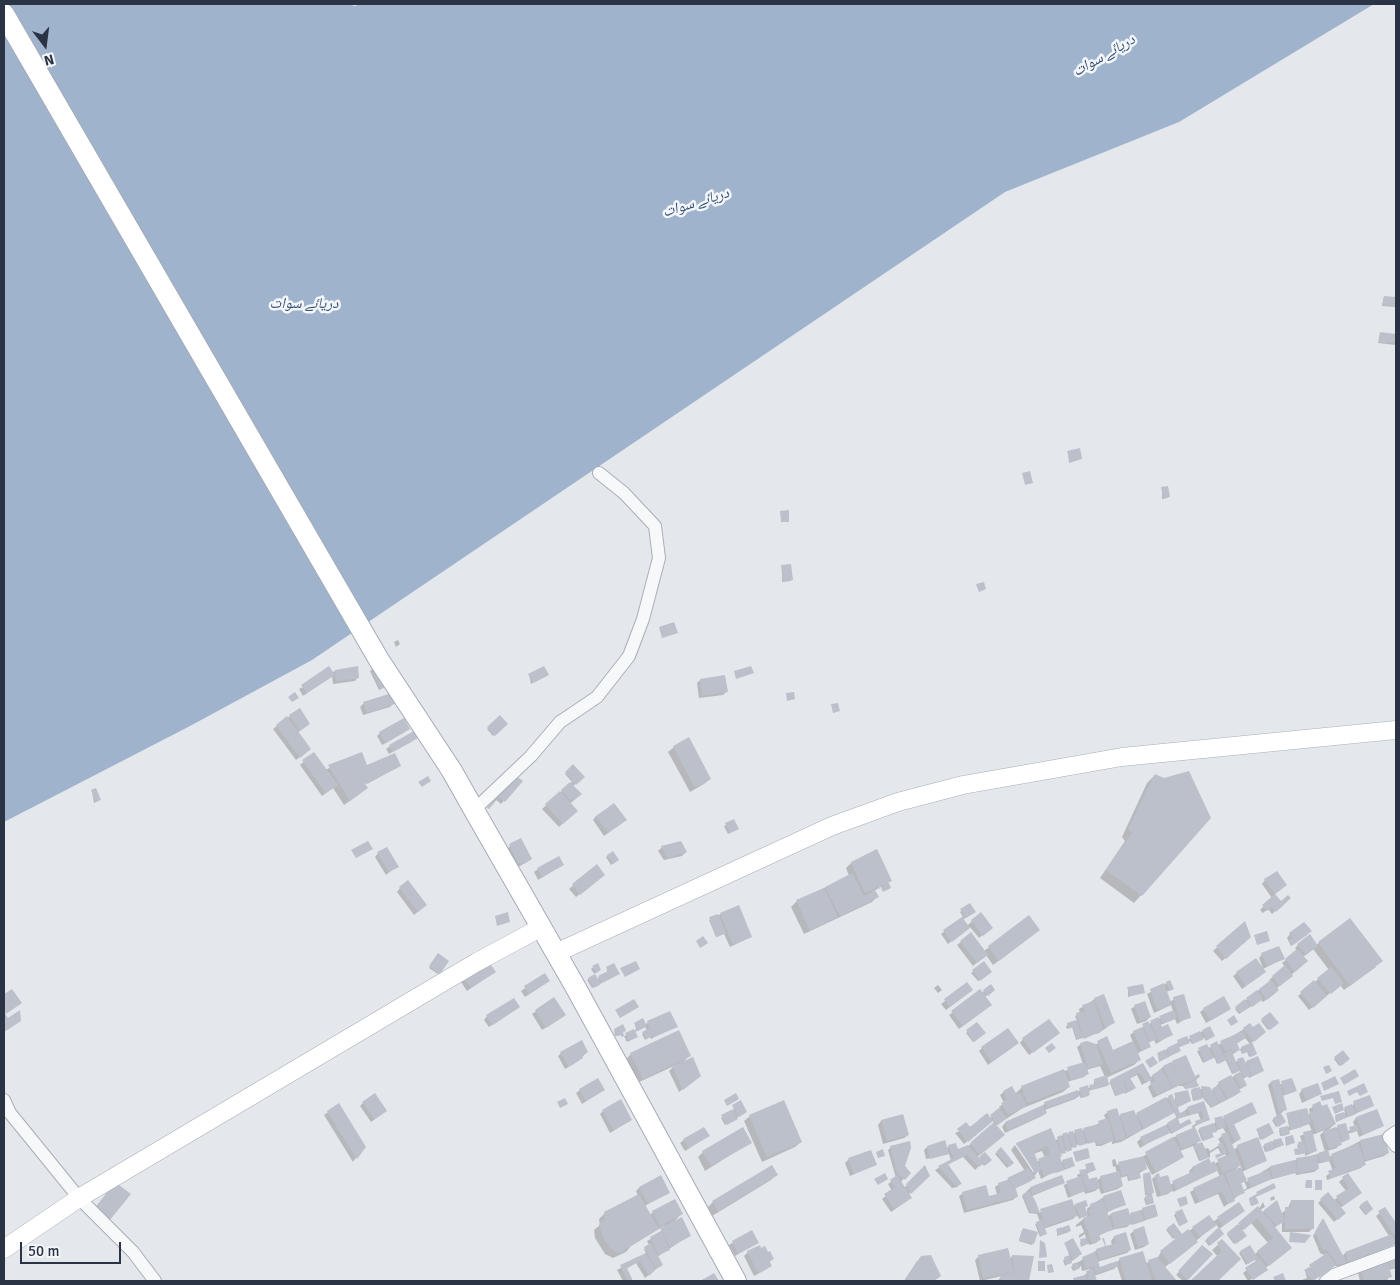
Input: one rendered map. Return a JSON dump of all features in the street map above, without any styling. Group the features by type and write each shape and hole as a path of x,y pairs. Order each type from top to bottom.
{"main road":[{"path":"4,14 378,660 452,771 556,953 736,1281"},
{"path":"556,953 832,826 898,802 963,785 1122,757 1396,730"},
{"path":"4,1249 79,1198 478,962 540,928"}],"street":[{"path":"474,810 531,756 560,722 597,697 629,656 643,619 659,558 655,526 624,493 599,473"},
{"path":"4,1100 10,1112 79,1198 133,1252 154,1281"},
{"path":"1396,1132 1389,1137 1396,1146"},
{"path":"1326,1281 1334,1275 1396,1252"}],"water":[{"name":"دریائے سوات","path":"4,4 347,4 355,6 361,4 1374,4 1179,122 1005,192 312,660 190,726 4,822"}],"building":[{"path":"1384,296 1396,297 1396,306 1382,305"},
{"path":"1380,332 1396,334 1396,343 1379,342"},
{"path":"1080,448 1082,459 1070,462 1067,451"},
{"path":"1030,471 1033,483 1025,485 1022,473"},
{"path":"1168,486 1170,497 1163,498 1161,487"},
{"path":"789,510 789,522 781,522 780,511"},
{"path":"791,564 793,580 783,581 781,565"},
{"path":"984,582 986,589 979,592 976,584"},
{"path":"674,622 678,633 662,638 659,627"},
{"path":"377,665 387,686 381,689 371,668"},
{"path":"329,666 335,675 307,693 301,685"},
{"path":"358,666 359,678 336,681 335,670"},
{"path":"544,666 549,675 533,683 528,674"},
{"path":"751,666 754,673 736,679 734,671"},
{"path":"725,675 728,692 702,696 700,679"},
{"path":"295,692 299,698 292,702 288,697"},
{"path":"794,692 795,699 787,701 786,693"},
{"path":"392,693 395,704 367,713 363,702"},
{"path":"838,703 840,711 833,713 831,704"},
{"path":"300,708 310,724 300,731 289,715"},
{"path":"500,715 508,724 495,736 487,727"},
{"path":"287,716 311,749 300,758 276,725"},
{"path":"404,718 410,729 386,743 379,732"},
{"path":"414,731 418,738 393,752 389,745"},
{"path":"689,737 711,779 695,788 673,746"},
{"path":"314,752 338,785 326,793 302,760"},
{"path":"362,752 367,765 395,753 401,766 365,784 368,788 350,801 328,765"},
{"path":"573,764 585,777 576,785 565,772"},
{"path":"1189,771 1211,818 1142,896 1106,870 1132,833 1128,829 1155,774 1164,778"},
{"path":"515,775 523,781 505,802 499,797 489,809 487,808"},
{"path":"428,776 431,781 422,787 418,782"},
{"path":"570,782 582,794 572,802 561,790"},
{"path":"96,788 101,800 96,802 91,790"},
{"path":"560,791 578,811 563,824 545,804"},
{"path":"614,803 627,820 608,833 596,816"},
{"path":"734,819 739,829 730,833 725,823"},
{"path":"521,838 532,859 524,864 518,863 509,844"},
{"path":"368,841 373,849 356,858 351,850"},
{"path":"681,841 687,852 668,858 661,846"},
{"path":"387,847 399,867 389,872 377,852"},
{"path":"877,849 892,881 865,893 851,862"},
{"path":"613,851 619,860 613,864 607,855"},
{"path":"559,856 564,865 542,877 537,868"},
{"path":"597,864 605,875 580,895 572,884"},
{"path":"1277,871 1287,885 1275,894 1264,879"},
{"path":"852,873 864,896 875,890 879,897 840,916 825,887"},
{"path":"408,880 427,905 418,912 399,887"},
{"path":"889,883 891,888 883,892 881,887"},
{"path":"824,888 838,917 810,930 796,900"},
{"path":"1275,894 1281,901 1288,895 1291,898 1276,912 1272,907 1267,911 1262,905"},
{"path":"970,903 976,912 966,918 960,909"},
{"path":"739,905 752,937 733,945 720,913"},
{"path":"508,912 510,922 497,926 495,916"},
{"path":"981,912 993,928 983,936 971,920"},
{"path":"718,914 726,933 717,937 709,917"},
{"path":"1029,915 1040,930 999,961 988,946"},
{"path":"962,917 970,928 952,942 943,930"},
{"path":"1350,918 1383,961 1350,986 1318,942"},
{"path":"1245,921 1251,937 1226,959 1216,946"},
{"path":"1304,922 1312,931 1293,945 1289,941 1293,938 1289,933"},
{"path":"1267,931 1270,941 1257,945 1254,935"},
{"path":"971,932 988,955 977,963 960,941"},
{"path":"1310,934 1318,946 1306,955 1297,944"},
{"path":"703,936 708,943 700,948 696,941"},
{"path":"1279,946 1285,959 1267,966 1261,953"},
{"path":"1297,949 1308,961 1295,972 1285,959"},
{"path":"438,953 449,961 440,974 429,966"},
{"path":"1256,958 1266,972 1246,986 1236,972"},
{"path":"636,961 640,969 625,977 620,968"},
{"path":"984,961 992,972 980,981 972,970"},
{"path":"489,962 496,972 471,988 464,978"},
{"path":"598,963 601,970 596,973 592,966"},
{"path":"614,963 620,974 602,983 598,976 608,971 606,967"},
{"path":"1285,965 1293,976 1280,986 1272,976"},
{"path":"1331,967 1344,983 1331,994 1317,978"},
{"path":"545,973 550,981 529,994 524,986"},
{"path":"595,974 601,984 594,988 588,978"},
{"path":"1170,980 1174,989 1170,991 1166,982"},
{"path":"1271,980 1279,990 1267,1000 1259,989"},
{"path":"1314,980 1327,996 1313,1008 1300,992"},
{"path":"967,982 973,990 950,1007 944,999"},
{"path":"1164,983 1172,1005 1157,1010 1150,989"},
{"path":"991,984 995,990 988,996 983,990"},
{"path":"1143,984 1145,993 1130,996 1127,987"},
{"path":"12,989 22,1003 6,1014 4,1010 4,994"},
{"path":"980,989 992,1005 963,1026 951,1011"},
{"path":"1257,990 1263,999 1252,1007 1246,998"},
{"path":"1104,994 1115,1023 1105,1027 1094,998"},
{"path":"1184,994 1191,1018 1180,1021 1173,997"},
{"path":"1224,996 1231,1009 1210,1021 1203,1008"},
{"path":"554,997 566,1015 546,1028 535,1010"},
{"path":"514,998 520,1007 493,1025 486,1015"},
{"path":"634,999 639,1007 620,1018 615,1010"},
{"path":"1245,999 1250,1006 1240,1013 1235,1007"},
{"path":"1094,1001 1103,1030 1084,1039 1076,1013 1083,1011 1088,1022 1082,1005"},
{"path":"1145,1001 1151,1017 1140,1021 1134,1005"},
{"path":"20,1010 21,1021 4,1032 4,1012 8,1018"},
{"path":"1174,1010 1177,1018 1163,1024 1159,1016"},
{"path":"670,1011 678,1027 654,1037 647,1021"},
{"path":"1270,1012 1279,1023 1270,1030 1261,1019"},
{"path":"1234,1015 1238,1022 1231,1026 1227,1020"},
{"path":"1158,1017 1162,1027 1168,1024 1173,1035 1159,1041 1150,1021"},
{"path":"643,1018 647,1026 638,1031 634,1023"},
{"path":"1049,1019 1060,1033 1033,1053 1022,1038"},
{"path":"1076,1020 1083,1037 1077,1039 1073,1027 1068,1029 1067,1023"},
{"path":"1148,1021 1157,1039 1150,1042 1142,1024"},
{"path":"977,1022 986,1033 974,1042 966,1030"},
{"path":"1250,1023 1253,1027 1259,1023 1266,1032 1254,1042 1243,1028"},
{"path":"623,1024 626,1031 623,1032 624,1036 622,1037 620,1034 617,1035 614,1029"},
{"path":"1210,1026 1215,1036 1207,1040 1202,1030"},
{"path":"1142,1027 1151,1047 1142,1051 1133,1031"},
{"path":"650,1028 653,1036 646,1039 642,1032"},
{"path":"1008,1028 1019,1043 992,1062 981,1047"},
{"path":"634,1029 638,1037 629,1041 625,1033"},
{"path":"679,1030 691,1056 643,1079 630,1053"},
{"path":"1200,1031 1204,1039 1193,1044 1189,1036"},
{"path":"1243,1031 1246,1038 1237,1043 1240,1050 1233,1053 1231,1049 1225,1051 1220,1041"},
{"path":"1107,1036 1113,1050 1133,1041 1141,1060 1111,1073 1097,1041"},
{"path":"1187,1036 1190,1043 1180,1047 1177,1040"},
{"path":"582,1040 588,1052 582,1056 583,1058 569,1067 560,1052"},
{"path":"1087,1041 1096,1044 1103,1064 1088,1068 1080,1043"},
{"path":"1217,1041 1226,1060 1219,1064 1210,1045"},
{"path":"1252,1042 1257,1054 1251,1057 1248,1051 1243,1053 1241,1047"},
{"path":"1052,1043 1056,1048 1049,1053 1045,1048"},
{"path":"1177,1043 1181,1051 1170,1056 1167,1048"},
{"path":"1207,1044 1214,1058 1205,1062 1198,1048"},
{"path":"1166,1049 1169,1057 1160,1061 1157,1053"},
{"path":"1231,1050 1240,1071 1233,1074 1224,1053"},
{"path":"1343,1050 1350,1059 1341,1066 1334,1057"},
{"path":"1186,1055 1195,1076 1199,1074 1200,1077 1173,1088 1163,1066 1171,1062 1178,1075 1172,1061"},
{"path":"1153,1056 1158,1063 1150,1068 1145,1061"},
{"path":"1258,1056 1264,1071 1252,1076 1246,1061"},
{"path":"693,1057 701,1076 683,1090 672,1066"},
{"path":"1243,1057 1251,1075 1244,1078 1237,1059"},
{"path":"1085,1062 1089,1074 1071,1080 1067,1067"},
{"path":"1143,1063 1152,1079 1146,1083 1140,1073 1130,1078 1136,1088 1129,1092 1122,1078 1127,1092 1116,1096 1110,1080"},
{"path":"1329,1065 1332,1071 1326,1074 1323,1067"},
{"path":"1064,1069 1070,1087 1028,1103 1021,1086"},
{"path":"1162,1069 1172,1088 1157,1095 1150,1083 1155,1081 1152,1075"},
{"path":"1355,1069 1359,1076 1344,1085 1340,1078"},
{"path":"1240,1072 1247,1085 1241,1089 1234,1075"},
{"path":"1107,1075 1109,1085 1091,1090 1089,1085 1095,1084 1094,1079"},
{"path":"1231,1075 1241,1092 1228,1099 1218,1082"},
{"path":"1335,1076 1339,1084 1324,1091 1321,1083"},
{"path":"598,1078 605,1090 586,1101 579,1089"},
{"path":"1292,1078 1297,1091 1285,1095 1281,1081"},
{"path":"1279,1079 1287,1110 1279,1112 1271,1081"},
{"path":"1196,1080 1199,1086 1186,1089 1184,1085"},
{"path":"1318,1083 1322,1094 1306,1100 1301,1089"},
{"path":"1364,1083 1368,1092 1360,1096 1357,1092 1349,1096 1347,1091"},
{"path":"1088,1085 1090,1095 1082,1098 1079,1088"},
{"path":"1218,1085 1226,1100 1220,1103 1212,1089"},
{"path":"1012,1086 1017,1095 1020,1093 1027,1106 1008,1115 1001,1103 1007,1100 1003,1091"},
{"path":"1201,1086 1210,1087 1219,1103 1212,1107 1204,1098"},
{"path":"1200,1087 1202,1099 1194,1101 1191,1089"},
{"path":"1078,1090 1080,1096 1047,1108 1044,1102"},
{"path":"1188,1090 1191,1101 1178,1107 1174,1093"},
{"path":"1339,1091 1342,1102 1335,1104 1333,1098 1322,1101 1320,1096"},
{"path":"375,1093 387,1111 375,1119 362,1102"},
{"path":"736,1093 739,1099 727,1106 724,1100"},
{"path":"1172,1094 1180,1113 1185,1111 1187,1115 1178,1119 1180,1124 1189,1119 1192,1123 1172,1133 1167,1123 1177,1117 1168,1096"},
{"path":"1370,1095 1374,1106 1357,1112 1353,1101"},
{"path":"1166,1097 1174,1113 1144,1129 1136,1113"},
{"path":"565,1098 568,1104 560,1108 557,1102"},
{"path":"621,1099 632,1120 614,1130 602,1110"},
{"path":"741,1100 747,1112 739,1117 732,1105"},
{"path":"784,1100 802,1142 767,1157 749,1115"},
{"path":"1204,1101 1210,1120 1196,1125 1195,1121 1204,1118 1202,1111 1190,1115 1187,1107"},
{"path":"1320,1101 1322,1106 1327,1104 1336,1124 1317,1132 1309,1113 1314,1111 1312,1105"},
{"path":"1252,1102 1257,1113 1234,1124 1241,1139 1235,1142 1223,1116"},
{"path":"339,1103 366,1147 357,1159 327,1111"},
{"path":"1342,1103 1344,1110 1335,1114 1332,1107"},
{"path":"1352,1104 1356,1114 1349,1117 1344,1107"},
{"path":"1043,1105 1047,1113 1008,1130 1005,1122"},
{"path":"999,1108 1007,1118 998,1125 990,1115"},
{"path":"1117,1108 1126,1139 1116,1141 1107,1111"},
{"path":"1307,1108 1311,1123 1303,1126 1298,1110"},
{"path":"733,1109 738,1119 727,1125 721,1115"},
{"path":"1377,1109 1384,1126 1363,1135 1356,1117"},
{"path":"1134,1110 1142,1130 1127,1137 1120,1114"},
{"path":"1298,1110 1302,1127 1291,1130 1286,1113"},
{"path":"1344,1112 1346,1118 1337,1121 1335,1115"},
{"path":"987,1113 993,1121 968,1142 957,1129 966,1122 970,1127"},
{"path":"1281,1113 1286,1122 1278,1127 1273,1118"},
{"path":"903,1114 909,1135 887,1141 881,1120"},
{"path":"1222,1116 1226,1127 1218,1129 1214,1118"},
{"path":"1108,1118 1114,1141 1098,1145 1096,1141 1088,1144 1083,1128 1099,1124 1098,1121"},
{"path":"994,1122 1005,1135 980,1155 970,1143"},
{"path":"1214,1123 1217,1132 1212,1133 1214,1137 1203,1141 1199,1128"},
{"path":"1269,1123 1274,1133 1262,1140 1256,1129"},
{"path":"1346,1123 1350,1139 1342,1142 1337,1125"},
{"path":"1166,1125 1170,1133 1144,1145 1140,1137"},
{"path":"1357,1125 1359,1130 1351,1133 1349,1127"},
{"path":"1288,1126 1290,1134 1282,1136 1279,1128"},
{"path":"704,1127 710,1136 689,1148 683,1139"},
{"path":"743,1127 752,1143 711,1166 702,1151"},
{"path":"1195,1127 1201,1141 1182,1149 1176,1135"},
{"path":"1336,1127 1342,1145 1329,1149 1323,1131"},
{"path":"1051,1128 1062,1156 1060,1157 1064,1170 1044,1176 1038,1159 1050,1154 1056,1168 1047,1146 1034,1152 1041,1170 1035,1173 1016,1143"},
{"path":"1082,1128 1086,1144 1079,1146 1074,1130"},
{"path":"1312,1130 1317,1151 1308,1153 1303,1132"},
{"path":"1073,1131 1077,1147 1073,1148 1068,1132"},
{"path":"1067,1132 1072,1150 1067,1152 1062,1134"},
{"path":"1227,1132 1241,1165 1223,1173 1217,1159 1230,1154 1221,1134"},
{"path":"1384,1134 1389,1153 1365,1160 1360,1140"},
{"path":"1061,1135 1066,1153 1062,1154 1057,1137"},
{"path":"1293,1135 1295,1143 1287,1145 1285,1137"},
{"path":"1173,1137 1184,1157 1156,1172 1145,1152"},
{"path":"1258,1137 1267,1161 1246,1169 1237,1145"},
{"path":"1281,1138 1284,1145 1276,1148 1273,1140"},
{"path":"945,1140 949,1154 930,1159 927,1146"},
{"path":"910,1141 911,1148 905,1166 911,1173 905,1180 897,1173 890,1146"},
{"path":"1272,1141 1275,1149 1267,1152 1264,1144"},
{"path":"1304,1141 1307,1153 1295,1155 1294,1149 1299,1148 1298,1142"},
{"path":"1202,1142 1209,1157 1201,1161 1194,1145"},
{"path":"1222,1142 1227,1153 1216,1158 1215,1155 1222,1153 1218,1144"},
{"path":"956,1143 958,1149 968,1145 984,1163 979,1167 967,1155 948,1164 962,1184 956,1186 938,1166 954,1158 948,1145"},
{"path":"1358,1143 1366,1165 1331,1178 1328,1171 1336,1168 1331,1154"},
{"path":"1001,1147 1014,1163 1009,1167 996,1152"},
{"path":"1088,1148 1090,1158 1076,1162 1073,1152"},
{"path":"883,1149 885,1156 878,1158 876,1152"},
{"path":"871,1150 877,1165 854,1174 848,1158"},
{"path":"1328,1150 1331,1160 1321,1163 1318,1153"},
{"path":"985,1152 992,1160 986,1165 979,1157"},
{"path":"1317,1155 1319,1169 1299,1173 1296,1158"},
{"path":"1144,1156 1147,1169 1139,1171 1141,1178 1129,1180 1128,1174 1122,1176 1118,1162"},
{"path":"1072,1157 1075,1166 1065,1169 1062,1160"},
{"path":"1209,1158 1211,1163 1214,1161 1219,1170 1177,1190 1172,1181 1194,1171 1192,1167"},
{"path":"1295,1160 1298,1172 1273,1179 1270,1166"},
{"path":"1093,1162 1096,1170 1088,1173 1085,1164"},
{"path":"772,1165 778,1175 718,1211 712,1201"},
{"path":"925,1165 930,1176 911,1194 906,1184"},
{"path":"1241,1167 1247,1181 1241,1183 1245,1193 1234,1197 1225,1173"},
{"path":"1028,1168 1036,1178 1016,1188 1007,1178"},
{"path":"1086,1169 1089,1179 1097,1177 1100,1188 1088,1191 1079,1170"},
{"path":"1269,1170 1272,1179 1251,1187 1247,1178"},
{"path":"1119,1171 1123,1186 1104,1192 1100,1176"},
{"path":"1150,1172 1154,1193 1146,1194 1143,1174"},
{"path":"885,1173 888,1179 878,1185 874,1179"},
{"path":"1159,1173 1160,1177 1168,1175 1173,1191 1161,1195 1155,1175"},
{"path":"1348,1173 1362,1193 1343,1206 1336,1196 1349,1188 1342,1177"},
{"path":"1223,1174 1235,1201 1228,1204 1222,1191 1199,1202 1193,1188"},
{"path":"661,1175 670,1193 648,1204 639,1187"},
{"path":"897,1175 912,1198 894,1209 884,1194 895,1187 890,1180"},
{"path":"1062,1175 1065,1183 1033,1195 1030,1187"},
{"path":"1081,1176 1086,1191 1071,1196 1066,1181"},
{"path":"1007,1180 1016,1189 1018,1197 967,1210 962,1192 986,1185 989,1196 1001,1193 998,1183"},
{"path":"1306,1180 1312,1180 1312,1188 1305,1188"},
{"path":"1315,1180 1322,1180 1322,1190 1315,1190"},
{"path":"115,1182 131,1194 109,1221 94,1209"},
{"path":"1274,1183 1276,1188 1258,1196 1256,1192"},
{"path":"1121,1190 1126,1205 1108,1211 1103,1196"},
{"path":"1029,1191 1040,1213 1030,1212 1023,1194"},
{"path":"1328,1192 1346,1213 1338,1220 1320,1199"},
{"path":"639,1194 659,1229 619,1253 610,1248 604,1240 599,1224 605,1219 604,1212"},
{"path":"1152,1194 1154,1203 1147,1205 1145,1196"},
{"path":"1255,1195 1259,1203 1252,1206 1249,1198"},
{"path":"1186,1196 1188,1204 1180,1207 1177,1199"},
{"path":"675,1199 683,1214 660,1226 652,1211"},
{"path":"1072,1199 1077,1216 1045,1227 1040,1209"},
{"path":"1103,1199 1113,1230 1099,1234 1101,1240 1092,1243 1083,1218 1091,1215 1088,1211 1091,1209 1090,1204"},
{"path":"1086,1200 1088,1206 1085,1207 1088,1215 1080,1218 1075,1204"},
{"path":"1277,1200 1285,1221 1277,1226 1263,1211"},
{"path":"1291,1200 1314,1200 1314,1229 1285,1229 1285,1207 1291,1207"},
{"path":"1367,1200 1373,1209 1366,1215 1360,1205"},
{"path":"1239,1202 1245,1211 1223,1226 1217,1217"},
{"path":"1155,1204 1158,1216 1146,1220 1142,1208"},
{"path":"1258,1206 1292,1248 1269,1266 1257,1251 1273,1238 1257,1218 1244,1230 1238,1223"},
{"path":"1385,1207 1396,1223 1396,1238 1378,1211"},
{"path":"1128,1208 1132,1224 1115,1229 1111,1213"},
{"path":"1182,1209 1188,1222 1180,1226 1175,1212"},
{"path":"1141,1210 1144,1221 1133,1224 1130,1213"},
{"path":"1209,1215 1217,1225 1200,1237 1192,1227"},
{"path":"682,1217 691,1236 670,1247 660,1228"},
{"path":"1323,1218 1347,1263 1338,1265 1328,1251 1323,1250 1315,1232"},
{"path":"1042,1220 1047,1234 1041,1236 1036,1222"},
{"path":"1174,1223 1182,1234 1188,1229 1198,1242 1170,1264 1160,1251 1175,1239 1167,1228"},
{"path":"1238,1224 1247,1236 1236,1244 1227,1233"},
{"path":"1069,1225 1071,1231 1065,1233 1063,1227"},
{"path":"1144,1226 1149,1244 1138,1247 1133,1230"},
{"path":"1062,1227 1064,1233 1058,1235 1056,1229"},
{"path":"1219,1227 1224,1234 1211,1245 1206,1239"},
{"path":"1023,1228 1038,1232 1034,1244 1019,1240"},
{"path":"752,1230 759,1243 738,1254 732,1241"},
{"path":"661,1231 670,1250 659,1255 650,1237"},
{"path":"1126,1232 1131,1250 1100,1260 1096,1249 1105,1246 1102,1238 1104,1238 1106,1246 1116,1243 1114,1236"},
{"path":"1290,1232 1311,1235 1305,1243 1289,1242"},
{"path":"1392,1234 1396,1244 1349,1263 1345,1252"},
{"path":"1073,1238 1082,1254 1073,1259 1064,1243"},
{"path":"1086,1238 1088,1244 1082,1246 1080,1239"},
{"path":"1222,1239 1241,1259 1218,1281 1190,1281 1222,1251 1217,1243"},
{"path":"1040,1240 1045,1243 1047,1257 1039,1258"},
{"path":"651,1243 663,1265 656,1269 644,1247"},
{"path":"760,1245 761,1248 765,1246 768,1252 770,1251 774,1259 769,1261 772,1266 758,1273 747,1251"},
{"path":"1202,1245 1213,1254 1188,1280 1178,1271"},
{"path":"1250,1245 1258,1258 1248,1264 1240,1251"},
{"path":"1008,1248 1014,1272 983,1278 978,1255"},
{"path":"1143,1251 1152,1281 1126,1281 1119,1258"},
{"path":"1095,1252 1100,1267 1117,1261 1119,1266 1096,1274 1094,1266 1086,1269 1082,1257"},
{"path":"646,1253 655,1270 649,1276 640,1261 627,1268 633,1281 628,1281 620,1265"},
{"path":"1327,1253 1336,1265 1318,1278 1309,1265"},
{"path":"931,1255 941,1276 934,1281 910,1281 906,1278 921,1256"},
{"path":"1012,1255 1034,1256 1029,1281 1002,1281 1000,1276 1015,1272"},
{"path":"1070,1255 1072,1263 1066,1265 1064,1257"},
{"path":"1157,1257 1177,1281 1156,1281 1148,1260"},
{"path":"1396,1257 1396,1266 1391,1268 1388,1259"},
{"path":"1260,1258 1268,1270 1253,1280 1245,1268"},
{"path":"1387,1260 1392,1277 1376,1281 1364,1281 1360,1268"},
{"path":"1038,1261 1045,1261 1045,1271 1038,1271"},
{"path":"1078,1262 1080,1268 1074,1271 1072,1264"},
{"path":"1052,1264 1054,1272 1048,1273 1047,1265"},
{"path":"1309,1267 1317,1278 1313,1281 1304,1270"},
{"path":"1093,1269 1097,1281 1089,1281 1086,1271"},
{"path":"714,1273 719,1281 700,1281"},
{"path":"1283,1273 1286,1281 1275,1281 1273,1277"},
{"path":"1085,1275 1087,1281 1074,1281 1073,1278"}]}
